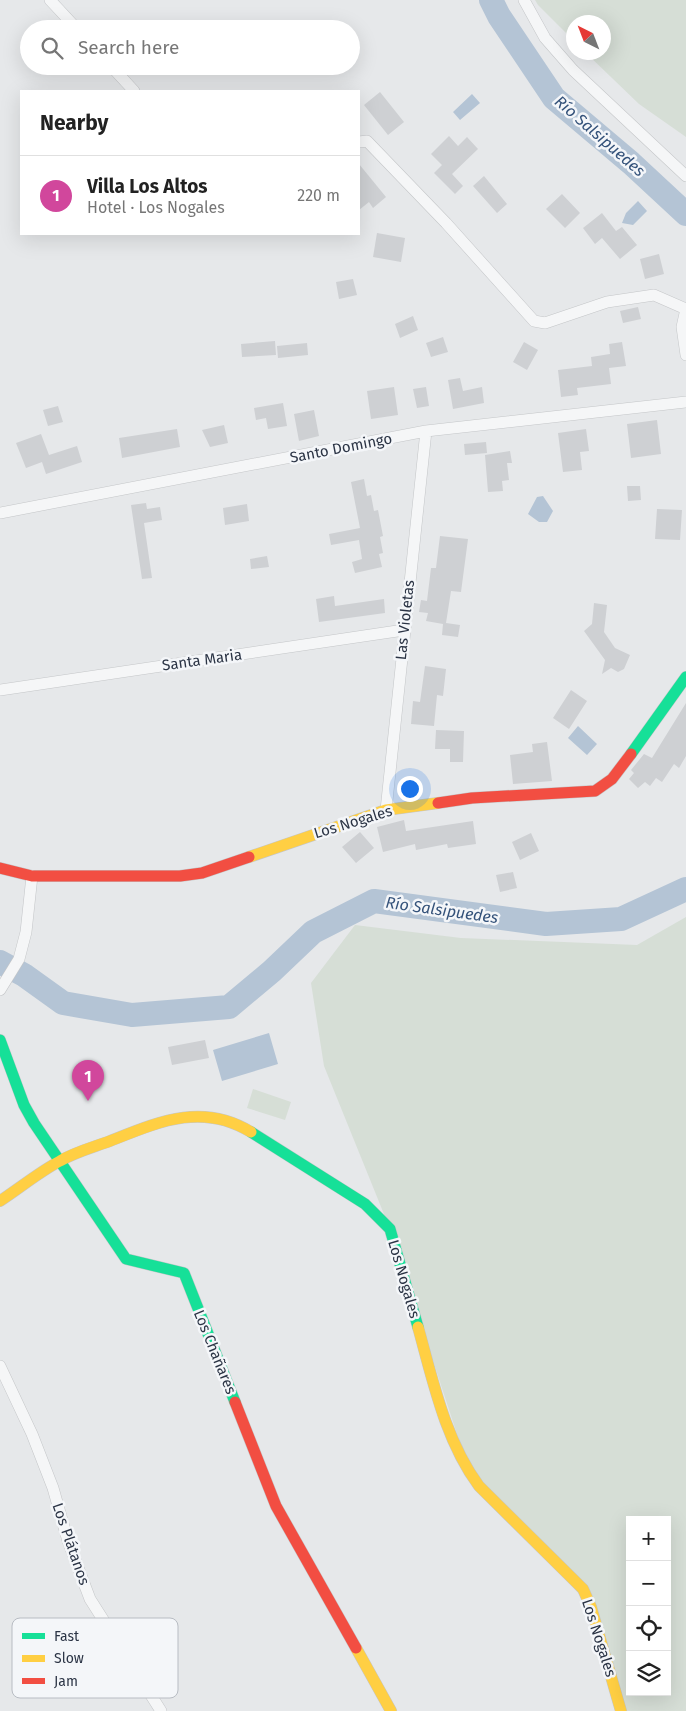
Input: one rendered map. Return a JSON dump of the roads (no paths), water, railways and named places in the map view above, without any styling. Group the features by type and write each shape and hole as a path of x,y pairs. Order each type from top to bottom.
{"street":[{"path":"50,0 69,20"},
{"path":"524,0 546,38 572,70 686,176"},
{"path":"119,75 133,90"},
{"path":"360,142 367,141 446,223 534,322 545,322 607,302 654,295 686,309 682,327 686,355"},
{"name":"Santo Domingo","path":"0,513 426,431 686,402"},
{"name":"Las Violetas","path":"386,810 426,431"},
{"name":"Santa Maria","path":"0,690 404,630"},
{"name":"Los Nogales","path":"0,868 32,876 180,876 202,873 386,810 472,798 560,795 594,791 612,779 654,724 686,677"},
{"path":"0,990 19,959 26,932 32,876"},
{"name":"Los Chañares","path":"0,1040 24,1105 34,1124 61,1160 126,1259 134,1264 175,1268 184,1273 276,1506 391,1711"},
{"name":"Los Nogales","path":"0,1201 61,1160 172,1119 210,1116 233,1122 365,1204 390,1229 444,1421 470,1474 479,1486 583,1589 592,1607 621,1711"},
{"name":"Los Plátanos","path":"0,1366 32,1434 52,1488 68,1541 90,1599 102,1618"},
{"name":"Los Plátanos","path":"153,1698 161,1711"}],"water":[{"path":"472,94 480,103 460,120 453,112"},
{"path":"638,201 647,211 633,225 622,223 626,213"},
{"path":"543,496 553,511 547,522 539,522 528,514 537,497"},
{"path":"578,726 597,744 587,755 568,738"},
{"path":"269,1033 278,1064 222,1081 213,1050"}],"waterway":[{"name":"Río Salsipuedes","path":"491,0 499,16 554,98 631,163 686,214"},
{"name":"Río Salsipuedes","path":"0,962 24,975 63,1003 132,1015 229,1007 272,971 313,932 374,901 546,924 621,919 686,889"}],"place":[{"name":"Villa Los Altos","path":"88,1101"}]}
